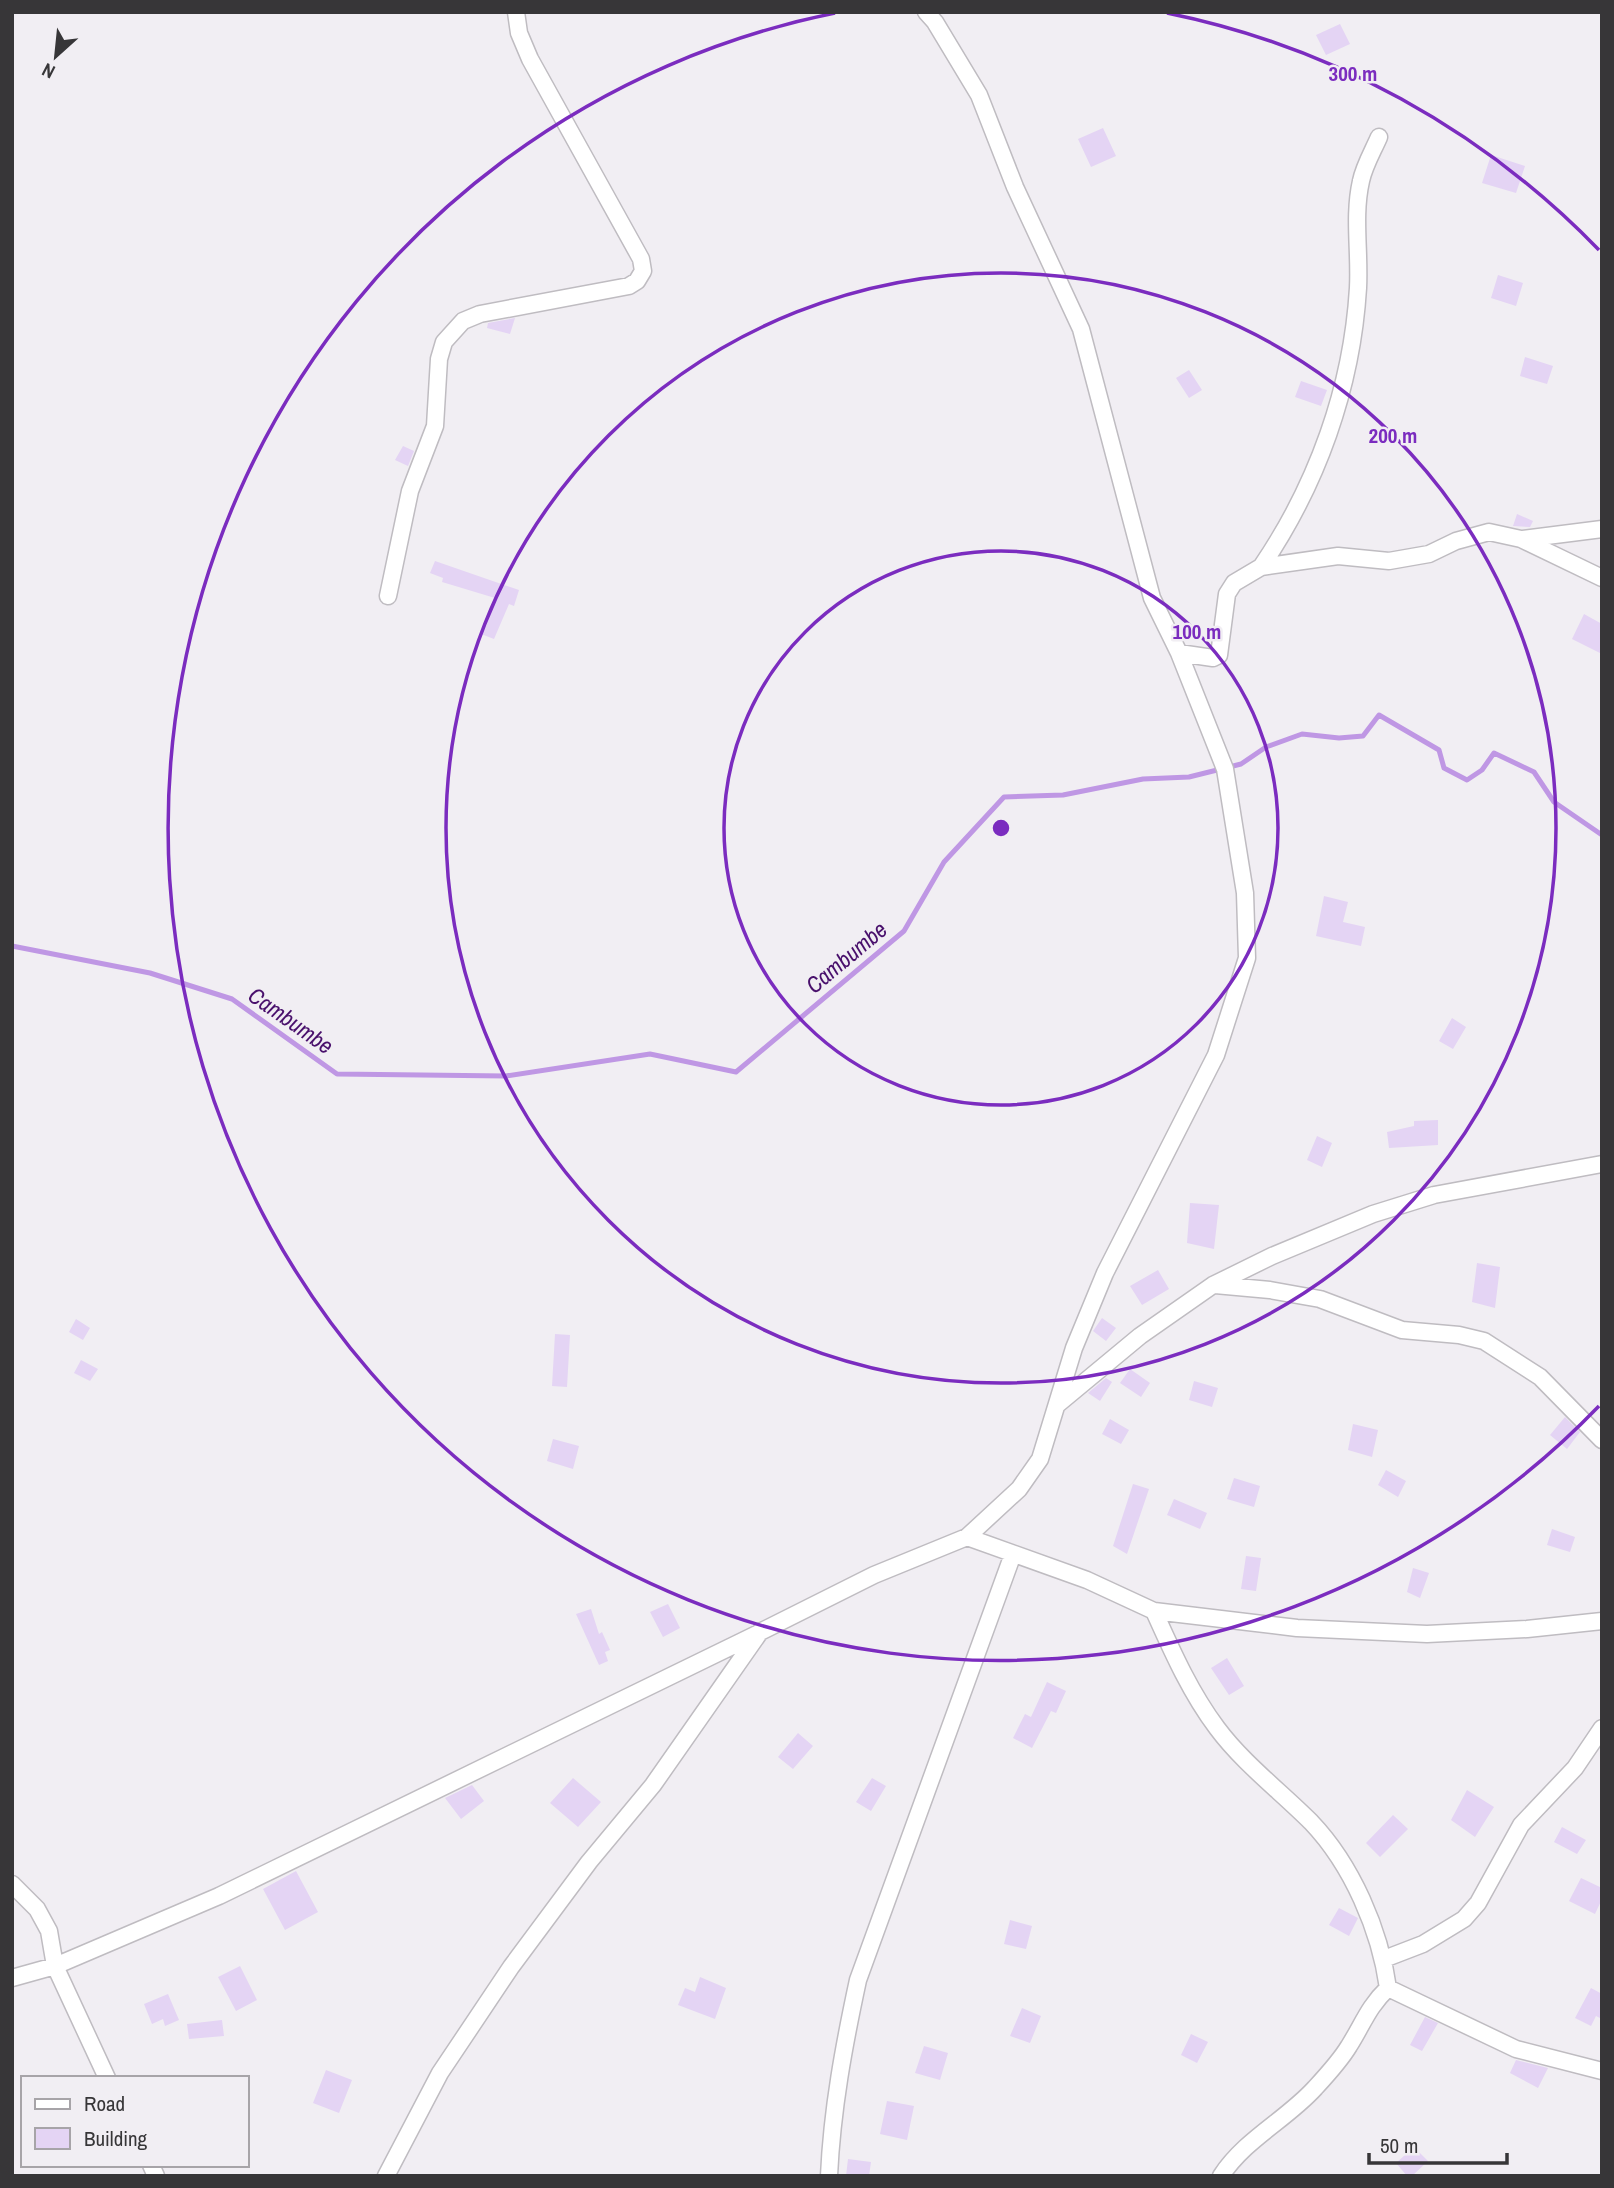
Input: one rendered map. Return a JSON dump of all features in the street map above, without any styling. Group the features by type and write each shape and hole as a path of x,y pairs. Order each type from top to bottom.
{"street":[{"path":"388,596 410,491 435,426 439,359 444,342 454,329 463,321 480,314 629,286 638,281 643,271 641,259 530,59 519,33 516,12"},
{"path":"12,1978 55,1966 219,1896 874,1575 967,1537 1019,1489 1040,1459 1074,1348 1105,1273 1216,1055 1247,958 1245,893 1225,769 1179,653 1152,598 1081,329 1015,187 979,95 932,15"},
{"path":"1261,568 1302,502 1331,426 1351,345 1358,288 1357,199 1361,178 1379,137"},
{"path":"1521,539 1602,529"},
{"path":"1179,653 1213,658 1219,655 1227,594 1234,583 1261,568 1338,556 1388,561 1429,554 1456,541 1489,532 1521,539 1602,578"},
{"path":"1058,1404 1140,1336 1213,1284 1360,1219 1434,1195 1602,1164"},
{"path":"1213,1284 1320,1299 1402,1331 1459,1335 1484,1341 1540,1377 1602,1440"},
{"path":"967,1537 1087,1580 1154,1611 1297,1628 1427,1634 1527,1629 1602,1621"},
{"path":"829,2176 833,2109 858,1980 1013,1554"},
{"path":"1154,1611 1196,1698 1218,1730 1313,1825 1351,1876 1384,1959 1388,1989"},
{"path":"386,2176 440,2073 511,1967 589,1862 653,1785 760,1632"},
{"path":"1384,1959 1423,1944 1464,1919 1478,1903 1521,1825 1575,1768 1602,1728"},
{"path":"12,1884 37,1909 49,1931 55,1966 106,2076"},
{"path":"1388,1989 1516,2049 1602,2071"},
{"path":"1221,2176 1235,2155 1267,2132 1314,2090 1349,2047 1372,2003 1388,1989"}],"building":[{"path":"1340,24 1350,44 1326,55 1316,35"},
{"path":"1103,128 1116,156 1091,167 1078,139"},
{"path":"1491,155 1525,166 1516,193 1482,183"},
{"path":"1498,275 1523,283 1516,306 1491,298"},
{"path":"515,318 510,334 487,328 488,323"},
{"path":"1525,357 1553,366 1547,384 1520,376"},
{"path":"1189,370 1202,390 1189,398 1176,378"},
{"path":"1301,381 1327,390 1321,406 1295,397"},
{"path":"403,446 414,451 408,466 395,460"},
{"path":"1517,514 1533,521 1530,527 1513,526"},
{"path":"435,561 519,590 514,606 509,604 494,639 481,634 495,598 442,582 443,578 430,573"},
{"path":"1584,614 1602,624 1602,654 1572,639"},
{"path":"1324,896 1348,902 1343,922 1365,927 1361,946 1316,936"},
{"path":"1452,1018 1466,1027 1453,1049 1439,1041"},
{"path":"1438,1120 1438,1145 1389,1148 1387,1132 1414,1126 1414,1121"},
{"path":"1317,1136 1332,1143 1322,1167 1307,1160"},
{"path":"1190,1203 1219,1205 1214,1249 1187,1243"},
{"path":"1477,1263 1500,1267 1495,1308 1472,1302"},
{"path":"1158,1270 1169,1289 1142,1305 1130,1286"},
{"path":"1102,1318 1116,1328 1106,1341 1093,1331"},
{"path":"76,1319 90,1328 83,1340 69,1332"},
{"path":"555,1334 570,1335 567,1387 552,1386"},
{"path":"81,1360 98,1369 90,1381 74,1373"},
{"path":"1130,1369 1150,1383 1141,1397 1120,1383"},
{"path":"1106,1378 1112,1382 1100,1401 1088,1393"},
{"path":"1194,1381 1218,1388 1212,1407 1189,1400"},
{"path":"1565,1417 1580,1432 1567,1449 1550,1435"},
{"path":"1110,1419 1129,1430 1121,1444 1102,1434"},
{"path":"1353,1424 1378,1430 1372,1457 1348,1450"},
{"path":"553,1439 579,1446 573,1469 547,1461"},
{"path":"1386,1470 1406,1481 1398,1497 1378,1485"},
{"path":"1234,1478 1260,1486 1254,1507 1227,1499"},
{"path":"1133,1484 1149,1489 1127,1554 1113,1546"},
{"path":"1174,1499 1207,1513 1200,1529 1167,1515"},
{"path":"1552,1529 1575,1537 1570,1552 1547,1545"},
{"path":"1246,1556 1261,1558 1256,1591 1241,1589"},
{"path":"1413,1568 1429,1573 1420,1598 1407,1592"},
{"path":"668,1604 680,1628 663,1637 650,1612"},
{"path":"591,1609 599,1634 602,1632 610,1650 605,1652 608,1661 599,1665 576,1614"},
{"path":"1227,1658 1244,1686 1229,1695 1211,1668"},
{"path":"1047,1682 1066,1691 1056,1713 1051,1711 1032,1748 1013,1738 1025,1714 1031,1717"},
{"path":"798,1733 813,1746 793,1769 778,1757"},
{"path":"573,1778 601,1802 578,1827 550,1803"},
{"path":"872,1778 886,1786 871,1811 856,1802"},
{"path":"472,1785 484,1801 461,1819 445,1798"},
{"path":"1467,1790 1494,1807 1475,1837 1451,1820"},
{"path":"1393,1815 1408,1829 1380,1857 1366,1843"},
{"path":"1562,1827 1586,1840 1577,1854 1554,1842"},
{"path":"296,1871 318,1912 285,1930 263,1889"},
{"path":"1581,1878 1602,1888 1602,1899 1595,1914 1569,1901"},
{"path":"1339,1908 1358,1918 1349,1936 1329,1925"},
{"path":"1010,1920 1032,1926 1026,1949 1004,1944"},
{"path":"240,1966 257,2000 236,2011 218,1977"},
{"path":"700,1977 726,1988 715,2019 678,2005 685,1988 695,1992"},
{"path":"1591,1988 1602,1994 1602,2019 1596,2016 1591,2026 1575,2018"},
{"path":"168,1994 179,2020 165,2026 163,2019 152,2024 144,2004"},
{"path":"1022,2008 1041,2016 1030,2043 1010,2036"},
{"path":"1425,2017 1438,2023 1422,2051 1410,2045"},
{"path":"222,2020 224,2036 189,2039 187,2024"},
{"path":"1191,2034 1208,2042 1197,2063 1181,2055"},
{"path":"924,2046 948,2053 940,2080 915,2073"},
{"path":"1516,2060 1548,2068 1538,2088 1510,2073"},
{"path":"326,2070 352,2080 339,2113 313,2103"},
{"path":"887,2101 914,2106 907,2140 880,2134"},
{"path":"1414,2147 1428,2161 1412,2176 1407,2176 1396,2163"},
{"path":"848,2159 871,2162 869,2176 846,2176"}],"waterway":[{"name":"Cambumbe","path":"12,946 150,973 232,999 337,1074 506,1076 650,1054 736,1072 904,931 944,862 1004,797 1063,795 1143,779 1189,777 1241,764 1266,747 1302,734 1339,738 1363,736 1379,715 1439,750 1444,768 1467,780 1482,770 1494,753 1534,772 1554,802 1602,835"}]}
